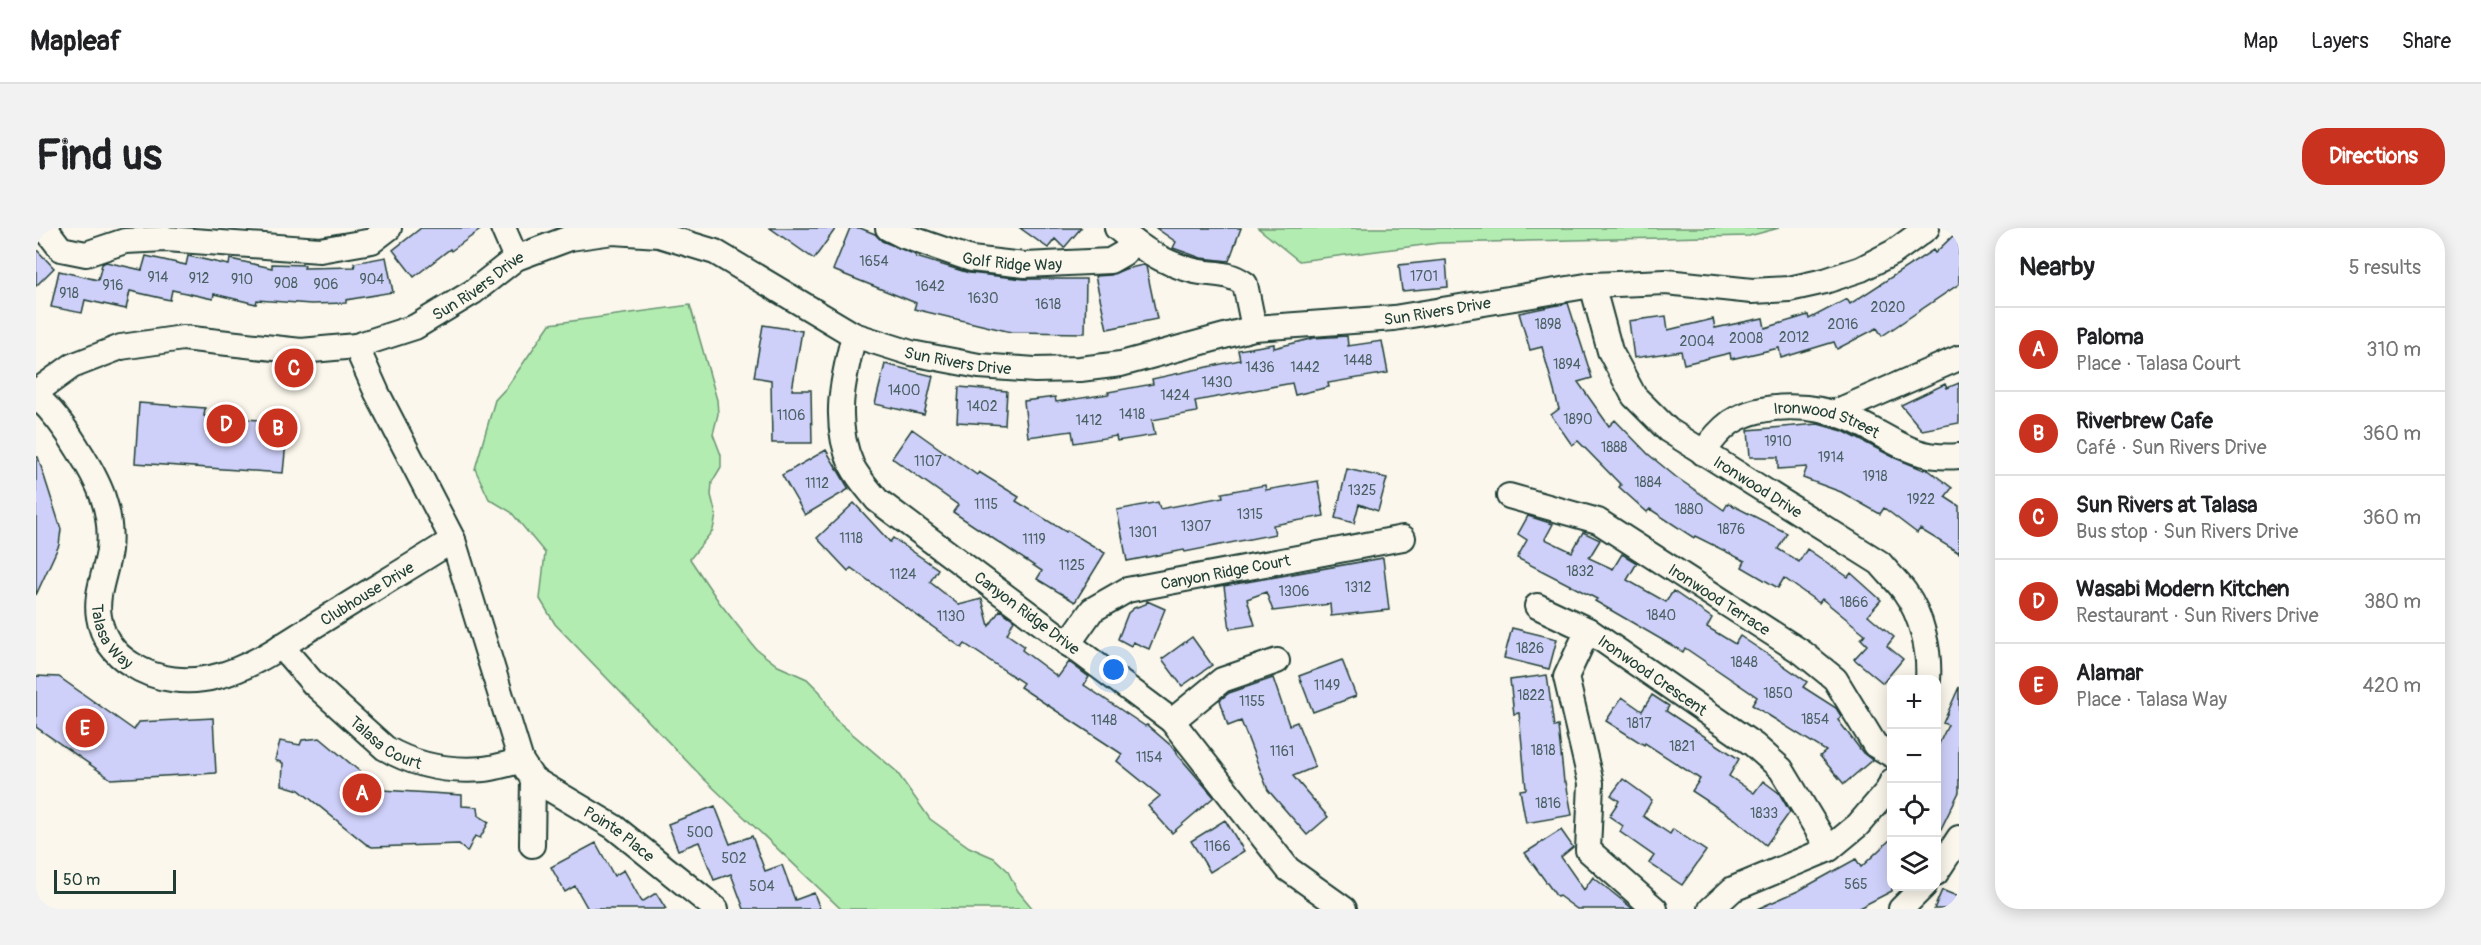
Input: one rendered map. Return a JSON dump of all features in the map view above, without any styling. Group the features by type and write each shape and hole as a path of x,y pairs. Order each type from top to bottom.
{"street":[{"path":"45,228 61,249 86,254 125,241 166,238 320,250 372,241 389,228"},
{"path":"503,228 516,258"},
{"name":"Golf Ridge Way","path":"888,228 904,236 971,259 1025,266 1110,261 1124,253 1125,234"},
{"name":"Sun Rivers Drive","path":"36,394 72,366 131,345 183,338 301,351 356,346 415,327 473,292 516,258 570,238 613,230 659,236 716,252 854,335 910,353 979,366 1035,370 1080,369 1120,364 1254,328 1394,318 1592,285 1666,282 1752,291 1789,289 1861,269 1894,252 1927,228"},
{"path":"1125,234 1162,262 1194,271 1233,275 1245,284 1254,328"},
{"name":"Ironwood Drive","path":"1592,285 1610,351 1634,396 1668,430 1880,563 1906,593 1922,627 1928,675"},
{"name":"Canyon Ridge Drive","path":"854,335 842,382 839,409 842,430 853,467 877,500 1172,721 1288,869 1344,909"},
{"path":"356,346 377,393 453,540 527,770 532,845"},
{"path":"1833,413 1959,358"},
{"name":"Talasa Way","path":"36,394 67,431 94,473 105,498 110,541 98,608 102,628 116,652 134,666 148,673 188,680 226,674 281,646"},
{"name":"Ironwood Street","path":"1703,453 1729,424 1750,414 1792,408 1833,413 1859,423 1905,448 1930,455 1959,456"},
{"name":"Ironwood Terrace","path":"1509,496 1598,521 1803,652 1835,679 1875,745 1887,752"},
{"name":"Canyon Ridge Court","path":"1068,645 1092,610 1127,590 1403,538"},
{"name":"Clubhouse Drive","path":"281,646 453,540"},
{"path":"1537,606 1588,630"},
{"name":"Ironwood Crescent","path":"1655,909 1588,850 1591,783 1566,677 1588,630 1754,745 1781,769 1829,849"},
{"name":"Talasa Court","path":"281,646 313,684 385,748 398,756 420,765 439,768 527,770"},
{"path":"1172,721 1222,680 1276,660"},
{"name":"Pointe Place","path":"527,770 614,827 716,909"},
{"path":"1711,909 1733,889 1829,849 1858,825 1891,783"},
{"path":"1941,865 1959,838"},
{"path":"1901,909 1919,891"}],"green space":[{"path":"1258,228 1779,228 1749,236 1439,243 1299,261"},
{"path":"690,305 717,400 718,414 713,434 721,455 721,467 712,482 711,495 716,515 713,530 690,559 719,602 756,649 778,666 807,679 820,692 835,719 896,771 930,819 969,847 994,858 1007,870 1018,891 1033,909 841,909 704,779 555,624 540,599 545,553 511,512 489,499 475,469 495,400 507,387 550,324"}],"building":[{"path":"421,228 483,228 451,251 450,249 414,277 393,250"},
{"path":"770,228 836,228 814,259"},
{"path":"850,228 860,228 875,234 882,241 916,255 916,257 969,273 1024,279 1086,279 1085,333 1011,332 914,309 916,303 833,270"},
{"path":"1020,228 1081,228 1064,248 1055,239 1048,248"},
{"path":"1156,228 1241,228 1229,261 1201,258 1173,248 1176,242"},
{"path":"1959,230 1959,284 1882,336 1877,328 1837,349 1834,342 1781,358 1779,348 1731,359 1730,353 1684,364 1681,351 1634,358 1629,321 1666,316 1668,330 1713,319 1715,328 1763,318 1765,328 1808,315 1809,319 1847,299 1850,304 1933,250 1935,253"},
{"path":"36,249 54,268 36,286"},
{"path":"146,256 186,265 188,256 229,265 230,259 272,268 272,264 305,265 304,268 355,267 354,263 386,257 393,292 346,300 346,303 311,304 257,300 256,304 214,294 213,299 172,290 170,300 130,291 126,309 85,300 82,313 51,307 59,271 98,280 102,264 106,262 142,270"},
{"path":"1446,260 1448,287 1402,291 1399,265"},
{"path":"1146,266 1157,319 1107,329 1095,276 1111,275"},
{"path":"1568,303 1592,378 1578,382 1609,426 1615,420 1648,454 1676,477 1724,510 1728,503 1787,533 1778,549 1799,562 1807,549 1848,577 1851,573 1881,600 1868,615 1894,637 1887,646 1903,659 1890,675 1887,675 1883,683 1854,659 1867,645 1861,639 1865,634 1822,599 1819,603 1784,578 1778,588 1742,567 1745,561 1695,536 1694,538 1650,509 1647,512 1619,487 1621,485 1578,441 1572,445 1551,415 1559,409 1542,347 1530,350 1519,313"},
{"path":"763,325 802,331 792,390 811,390 812,443 772,443 771,380 754,377"},
{"path":"1347,336 1348,346 1382,341 1388,373 1328,383 1329,387 1295,395 1292,383 1195,401 1197,412 1152,420 1155,435 1117,441 1116,436 1074,443 1072,431 1028,437 1024,401 1055,397 1056,402 1109,394 1108,392 1153,384 1152,379 1240,360 1238,350 1274,344 1274,348 1314,338"},
{"path":"885,364 933,376 924,415 875,404"},
{"path":"1959,383 1959,423 1922,430 1901,405 1945,384 1947,388"},
{"path":"959,387 1007,391 1005,425 957,422"},
{"path":"139,403 205,408 204,416 288,422 283,473 135,463"},
{"path":"1818,424 1843,431 1895,458 1924,470 1927,469 1952,488 1945,497 1959,506 1959,553 1920,529 1917,533 1884,508 1880,514 1841,492 1803,478 1807,467 1778,469 1778,457 1750,457 1748,430"},
{"path":"912,429 977,475 979,472 1019,497 1016,501 1105,553 1075,602 1037,579 1042,571 953,512 958,505 892,458"},
{"path":"826,450 849,489 805,515 782,475"},
{"path":"36,457 38,457 61,529 59,545 36,595"},
{"path":"1347,469 1387,478 1378,511 1359,504 1354,523 1335,518"},
{"path":"1318,481 1324,516 1273,525 1275,534 1127,561 1117,510 1158,502 1160,509 1223,497 1222,493 1265,485 1266,490"},
{"path":"854,503 890,542 893,538 938,569 930,582 959,605 982,599 989,626 1000,610 1014,620 1007,634 1024,646 1022,650 1058,677 1069,662 1089,677 1084,685 1145,726 1147,725 1176,750 1214,797 1172,833 1148,806 1160,796 1117,761 1122,754 1020,687 1023,683 965,644 962,648 851,568 848,571 817,538"},
{"path":"1528,516 1553,524 1545,539 1572,552 1583,532 1600,540 1589,558 1613,569 1622,554 1637,563 1627,580 1666,602 1673,591 1712,618 1707,627 1735,644 1740,636 1807,682 1803,687 1836,708 1841,716 1838,720 1863,753 1872,760 1844,784 1820,756 1826,751 1752,705 1757,697 1685,648 1683,652 1595,601 1597,599 1517,558 1527,540 1518,534"},
{"path":"1383,558 1389,610 1331,616 1330,604 1273,611 1266,592 1247,599 1255,625 1230,629 1224,586"},
{"path":"1147,601 1165,609 1149,649 1133,642 1131,646 1118,639 1128,613 1146,604"},
{"path":"1512,628 1557,639 1549,669 1504,658"},
{"path":"1192,637 1212,665 1182,686 1162,659"},
{"path":"1342,660 1356,696 1313,712 1299,676"},
{"path":"1547,675 1554,727 1558,726 1564,782 1566,782 1572,815 1526,823 1520,790 1526,789 1519,713 1514,714 1510,680"},
{"path":"36,676 59,677 134,730 139,722 213,718 216,773 111,779 36,727"},
{"path":"1273,678 1289,725 1297,722 1315,767 1293,776 1328,817 1307,835 1268,790 1241,721 1228,726 1220,700 1229,693"},
{"path":"1959,687 1959,792 1941,829 1941,740 1948,725 1943,723"},
{"path":"1652,695 1669,706 1666,711 1739,759 1729,776 1754,793 1763,781 1779,793 1790,812 1766,845 1735,819 1692,791 1700,779 1606,721 1622,697 1642,711"},
{"path":"320,738 382,790 462,795 462,806 478,807 479,816 489,822 480,838 475,836 467,852 459,844 372,847 299,790 282,785 283,763 275,760 280,741 300,745 302,740"},
{"path":"1623,779 1652,800 1643,816 1670,834 1673,829 1706,851 1682,885 1649,863 1654,856 1620,832 1623,826 1609,816 1619,801 1611,795"},
{"path":"715,806 730,844 752,836 765,871 782,865 795,900 814,893 820,909 744,909 731,874 714,880 699,842 678,850 668,824"},
{"path":"1225,820 1244,851 1210,872 1191,841"},
{"path":"1561,830 1573,847 1561,857 1584,890 1593,877 1633,909 1577,909 1559,896 1557,897 1525,853"},
{"path":"596,843 614,876 624,870 642,902 656,893 666,909 588,909 575,886 565,892 551,867"},
{"path":"1887,843 1887,891 1892,891 1857,909 1757,909 1798,891 1856,859 1861,867"},
{"path":"1942,890 1959,897 1959,909 1934,909"}],"place":[{"name":"Sun Rivers at Talasa","path":"294,368"},
{"name":"Wasabi Modern Kitchen","path":"226,424"},
{"name":"Riverbrew Cafe","path":"278,428"},
{"name":"Alamar","path":"85,728"},
{"name":"Paloma","path":"362,793"}]}
